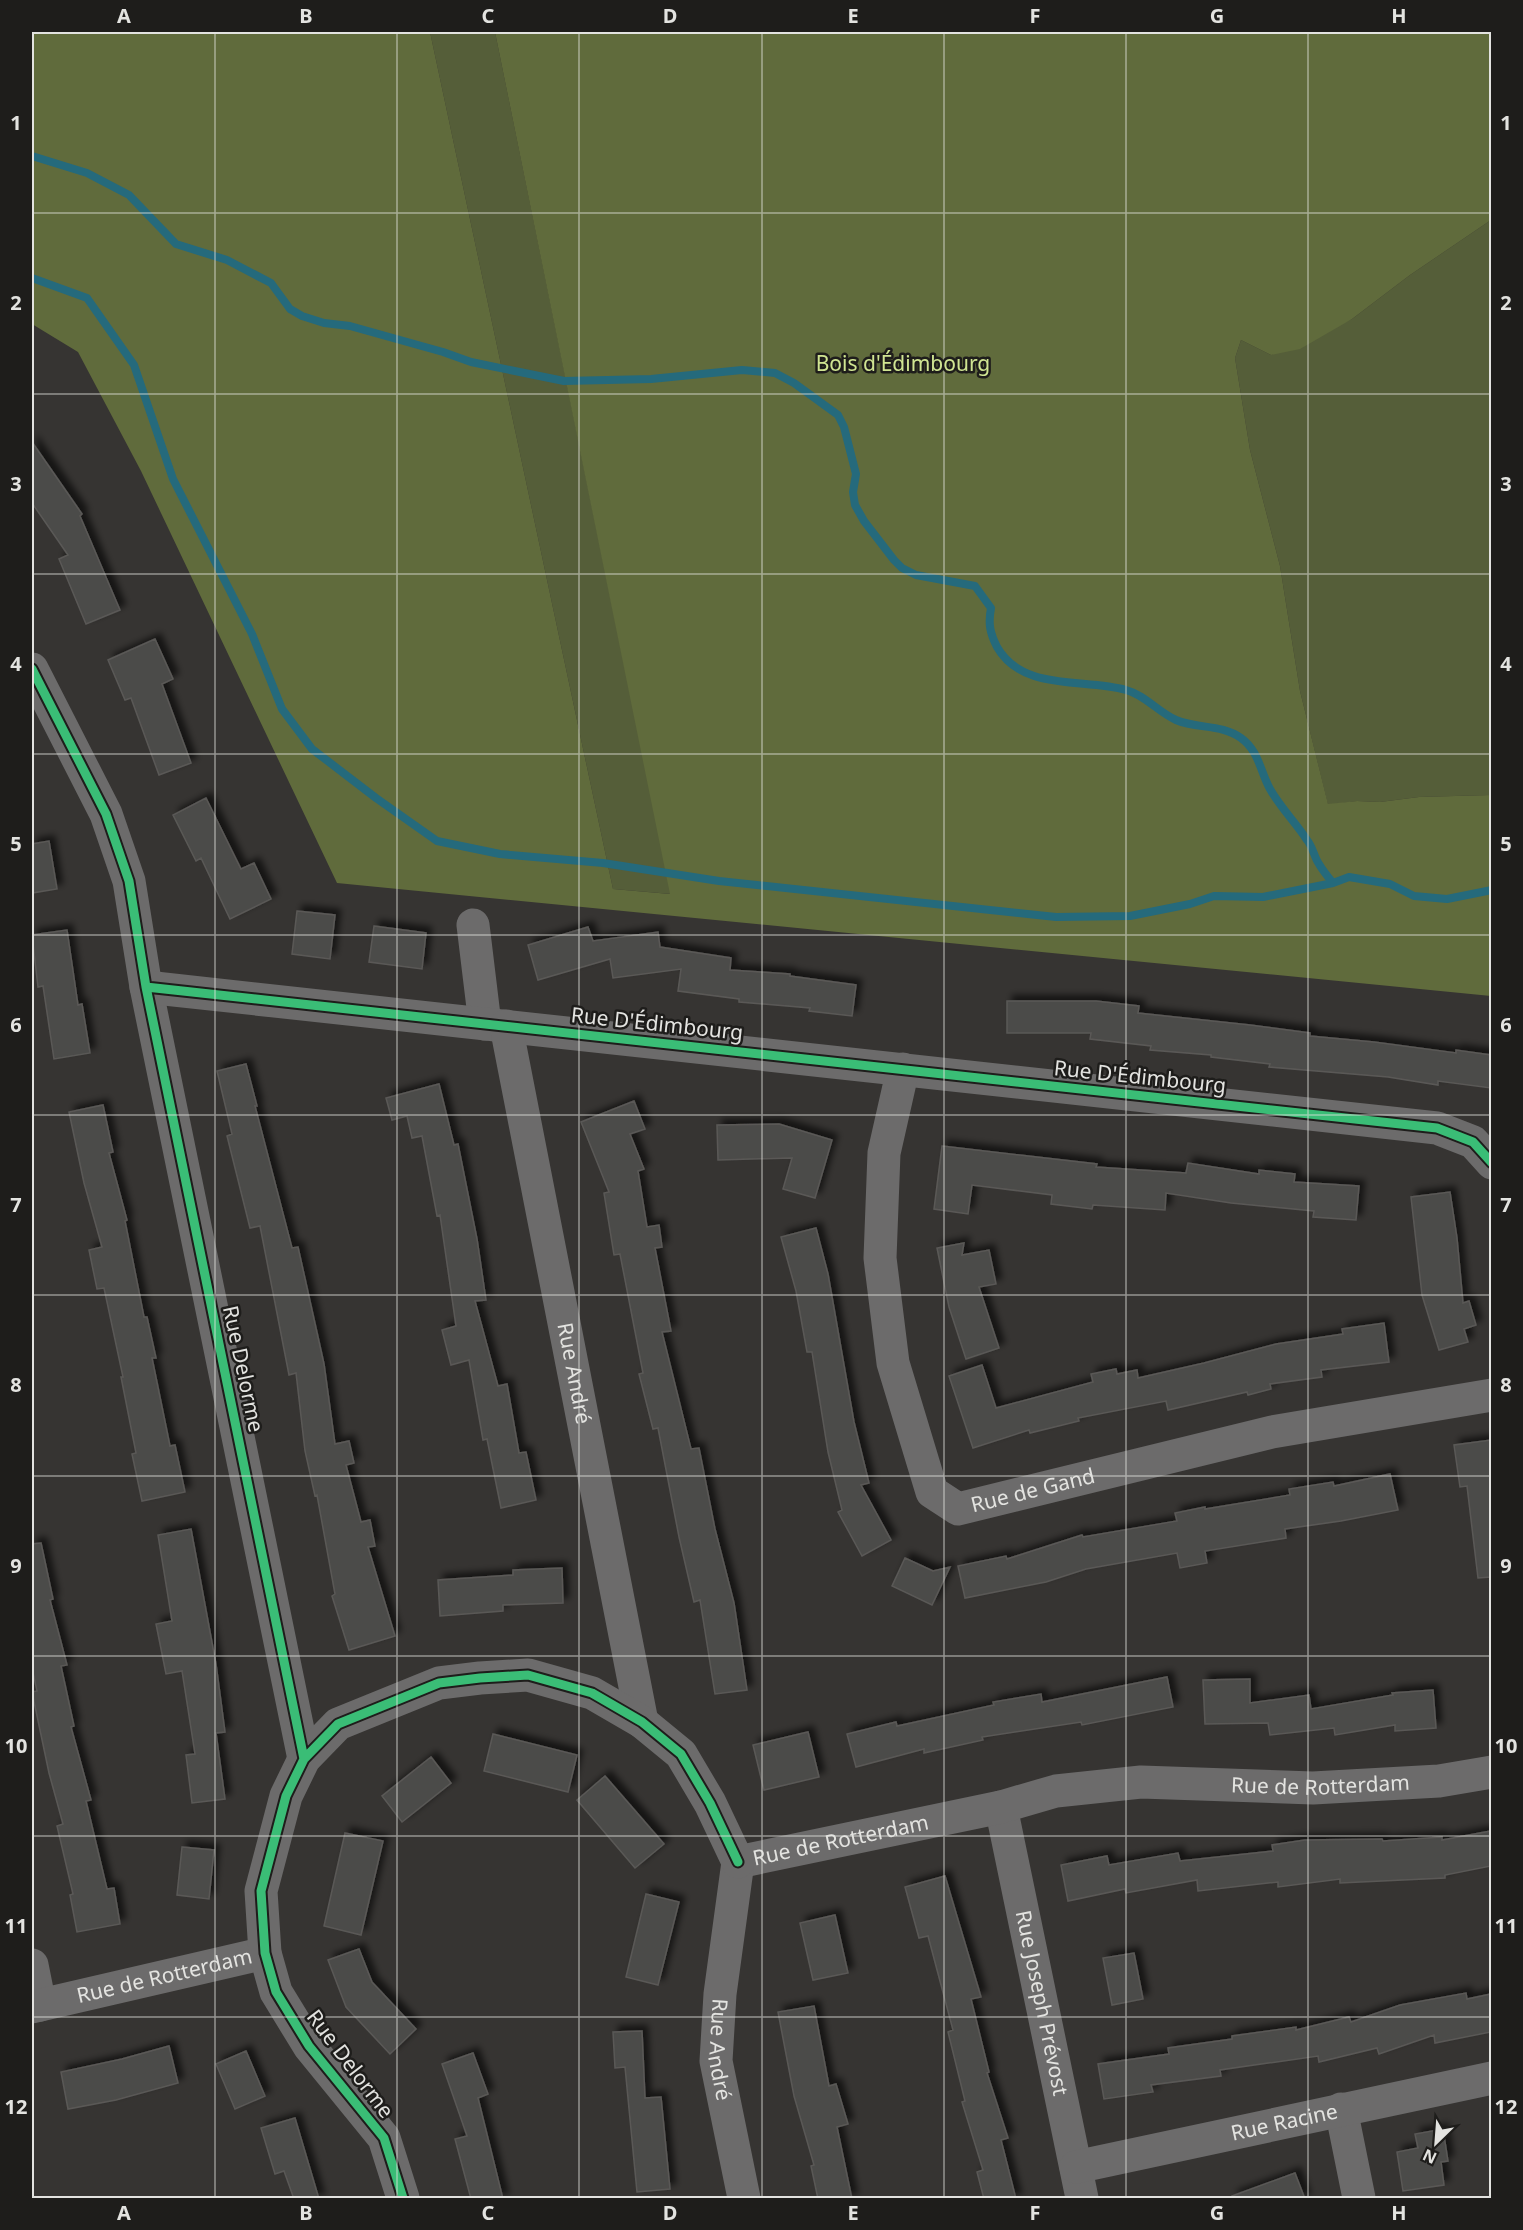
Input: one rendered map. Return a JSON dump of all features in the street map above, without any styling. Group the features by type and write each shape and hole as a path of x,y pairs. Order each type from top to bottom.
{"street":[{"path":"32,669 106,814 129,881 146,987"},
{"name":"Rue André","path":"473,925 642,1722"},
{"name":"Rue D'Édimbourg","path":"146,987 1437,1128 1473,1142 1491,1163"},
{"name":"Rue Delorme","path":"146,987 304,1759"},
{"name":"Rue de Gand","path":"903,1070 884,1154 881,1270 893,1363 932,1492 958,1509 1272,1432 1491,1395"},
{"name":"Rue de Rotterdam","path":"36,2006 265,1953 261,1891 286,1796 304,1759 338,1724 439,1683 528,1676 592,1694 642,1722 681,1754 710,1803 738,1862 1001,1807 1056,1791 1141,1782 1313,1788 1439,1782 1491,1772"},
{"name":"Rue Joseph Prévost","path":"1001,1807 1082,2199"},
{"name":"Rue André","path":"738,1862 720,1994 716,2061 744,2199"},
{"name":"Rue Delorme","path":"265,1953 276,1992 309,2046 384,2138 403,2199"},
{"path":"32,1965 36,2006"},
{"name":"Rue Racine","path":"1076,2167 1491,2078"},
{"path":"1341,2109 1359,2199"}],"green space":[{"name":"Bois d'Édimbourg","path":"32,32 430,32 613,889 670,894 495,32 1491,32 1491,220 1410,275 1352,319 1300,349 1271,355 1241,340 1235,358 1250,450 1280,566 1300,691 1328,804 1357,801 1380,802 1419,797 1491,795 1491,996 337,883 141,471 78,352 32,324"},
{"path":"430,32 495,32 671,894 613,889"},
{"path":"1491,220 1491,795 1419,797 1328,805 1300,691 1280,566 1250,450 1235,358 1241,340 1271,355 1352,319 1410,275"}],"building":[{"path":"32,442 82,514 80,516 120,610 86,624 59,559 68,555 32,503"},
{"path":"155,639 173,679 162,684 191,763 159,775 131,698 125,700 108,660"},
{"path":"206,798 241,869 254,863 271,899 230,919 201,858 196,861 173,815"},
{"path":"49,841 57,889 32,893 32,844"},
{"path":"297,911 335,915 330,959 292,954"},
{"path":"374,926 426,933 422,969 369,962"},
{"path":"588,927 593,941 658,932 660,947 731,958 730,970 790,974 790,976 856,985 852,1016 809,1011 810,1008 739,1002 739,999 678,991 681,969 613,978 610,959 538,980 528,945"},
{"path":"67,930 78,1005 82,1004 90,1053 54,1059 43,986 38,987 32,935"},
{"path":"1007,1001 1096,1001 1139,1006 1138,1013 1310,1033 1310,1036 1491,1055 1491,1088 1438,1081 1438,1085 1388,1077 1269,1067 1270,1064 1211,1057 1211,1055 1150,1050 1151,1046 1090,1039 1091,1033 1007,1033"},
{"path":"246,1064 292,1248 298,1247 324,1364 335,1444 349,1441 354,1463 346,1465 361,1522 370,1520 375,1546 368,1547 395,1636 349,1650 332,1596 335,1594 317,1495 315,1496 305,1451 296,1373 289,1375 260,1226 250,1228 227,1136 232,1134 217,1071"},
{"path":"439,1084 454,1145 458,1144 477,1239 486,1300 475,1301 498,1386 507,1384 519,1453 526,1452 536,1500 501,1508 487,1439 483,1440 469,1360 451,1365 442,1330 456,1326 440,1215 437,1216 422,1136 412,1138 407,1116 392,1120 386,1098"},
{"path":"634,1101 645,1129 630,1134 644,1169 638,1171 647,1227 659,1225 662,1247 655,1248 671,1331 662,1332 691,1449 699,1448 715,1529 734,1603 747,1690 715,1694 700,1600 694,1602 658,1428 653,1429 639,1374 643,1373 620,1254 614,1255 604,1193 609,1192 581,1122"},
{"path":"103,1105 113,1152 109,1153 127,1220 125,1221 144,1317 147,1317 156,1358 152,1358 170,1446 175,1445 185,1492 142,1501 132,1454 136,1453 121,1377 123,1377 104,1288 97,1289 89,1250 102,1247 84,1183 69,1112"},
{"path":"779,1124 832,1140 815,1198 783,1189 792,1158 718,1160 717,1125"},
{"path":"942,1146 1097,1164 1096,1167 1186,1173 1188,1163 1259,1174 1259,1170 1295,1174 1294,1182 1359,1186 1356,1220 1313,1217 1314,1211 1231,1203 1166,1193 1165,1210 1093,1205 1092,1209 1051,1204 1052,1195 972,1185 968,1214 934,1209"},
{"path":"1450,1192 1463,1303 1469,1301 1476,1325 1464,1329 1468,1342 1439,1350 1422,1295 1411,1197"},
{"path":"816,1228 828,1274 854,1422 869,1483 861,1485 891,1540 862,1556 838,1512 842,1510 828,1452 812,1352 807,1352 796,1291 781,1237"},
{"path":"964,1243 962,1255 989,1250 996,1284 979,1287 999,1348 966,1359 949,1307 937,1248"},
{"path":"1384,1323 1389,1362 1321,1370 1322,1377 1270,1384 1271,1389 1248,1395 1247,1392 1168,1410 1166,1401 1078,1418 1079,1421 1030,1433 1029,1430 973,1448 949,1376 982,1365 996,1408 1093,1382 1091,1374 1116,1369 1117,1374 1137,1370 1138,1378 1276,1344 1343,1334 1342,1329"},
{"path":"1491,1440 1491,1577 1478,1578 1467,1486 1460,1487 1454,1445"},
{"path":"1390,1474 1398,1510 1285,1529 1286,1538 1205,1551 1207,1563 1180,1568 1177,1553 1086,1569 1046,1582 965,1598 958,1566 1006,1556 1007,1559 1082,1535 1083,1537 1177,1521 1175,1513 1290,1495 1289,1489 1333,1482 1334,1486"},
{"path":"191,1529 216,1664 225,1732 216,1733 225,1799 192,1803 186,1755 195,1754 182,1671 166,1674 156,1624 172,1621 158,1535"},
{"path":"41,1543 53,1599 50,1600 67,1665 61,1666 74,1726 71,1727 91,1800 86,1801 107,1889 114,1888 120,1924 77,1932 70,1895 73,1894 57,1826 63,1824 49,1773 32,1692 37,1691 32,1668 32,1544"},
{"path":"905,1558 933,1571 950,1567 932,1605 892,1586"},
{"path":"562,1568 563,1603 503,1605 503,1611 440,1616 438,1580 513,1575 513,1570"},
{"path":"1167,1677 1173,1707 1082,1725 1081,1722 982,1737 983,1740 924,1753 924,1749 856,1767 847,1734 896,1722 897,1726 994,1705 993,1702 1041,1694 1042,1702"},
{"path":"1250,1679 1250,1703 1309,1695 1311,1709 1393,1695 1392,1693 1433,1690 1436,1728 1395,1731 1395,1725 1335,1735 1334,1728 1270,1735 1268,1723 1205,1724 1203,1680"},
{"path":"808,1732 819,1777 764,1790 753,1745"},
{"path":"493,1734 577,1755 568,1792 484,1771"},
{"path":"431,1757 451,1783 402,1822 382,1796"},
{"path":"605,1776 664,1844 635,1868 577,1800"},
{"path":"1491,1831 1491,1866 1445,1875 1445,1878 1340,1883 1340,1879 1278,1887 1278,1882 1198,1891 1197,1880 1126,1893 1125,1889 1068,1901 1061,1865 1107,1856 1109,1865 1178,1853 1180,1861 1273,1851 1272,1845 1305,1840 1382,1839 1383,1841 1442,1837 1442,1840"},
{"path":"345,1833 383,1841 361,1935 324,1926"},
{"path":"182,1847 214,1850 209,1899 177,1895"},
{"path":"945,1876 981,1997 971,1999 989,2072 987,2073 1008,2138 1001,2140 1016,2199 984,2199 977,2172 983,2170 962,2102 965,2101 948,2032 953,2030 928,1936 919,1938 905,1887"},
{"path":"646,1894 679,1902 658,1985 626,1977"},
{"path":"835,1915 848,1973 813,1980 800,1923"},
{"path":"359,1949 372,1982 416,2029 390,2054 346,2007 328,1960"},
{"path":"1134,1953 1143,1999 1112,2005 1103,1958"},
{"path":"1466,1993 1467,1999 1491,1994 1491,2032 1435,2043 1434,2035 1379,2054 1377,2048 1319,2062 1318,2056 1220,2070 1221,2076 1151,2085 1153,2092 1104,2099 1098,2064 1169,2054 1168,2048 1232,2039 1232,2036 1296,2027 1296,2030 1349,2017 1351,2022 1400,2005"},
{"path":"814,2006 829,2086 836,2084 848,2124 837,2127 852,2199 818,2199 811,2166 814,2165 794,2096 778,2012"},
{"path":"642,2031 645,2098 661,2097 670,2189 637,2192 625,2067 615,2068 613,2032"},
{"path":"169,2046 178,2083 116,2100 68,2109 61,2072"},
{"path":"246,2051 265,2096 235,2109 216,2064"},
{"path":"473,2053 488,2094 478,2098 503,2199 471,2199 455,2139 467,2136 442,2064"},
{"path":"295,2118 319,2199 294,2199 284,2171 275,2174 261,2128"},
{"path":"1443,2129 1448,2161 1441,2162 1444,2185 1403,2191 1397,2152 1418,2148 1415,2134"},
{"path":"1295,2173 1305,2199 1233,2199 1232,2196"}],"waterway":[{"path":"32,156 87,173 129,195 176,244 227,260 271,283 290,309 302,316 324,323 350,326 471,362 564,381 651,379 742,370 775,373 794,383 838,415 844,427 856,474 853,492 855,505 864,521 902,568 916,575 975,586 991,608 990,628 997,647 1008,661 1022,671 1055,681 1133,692 1176,720 1226,731 1241,738 1252,749 1274,796 1309,843 1317,861 1333,883"},
{"path":"32,278 87,298 134,365 173,479 252,634 282,709 312,749 437,841 500,854 603,863 719,881 1056,917 1130,916 1190,904 1214,896 1263,897 1333,883 1349,877 1390,884 1414,896 1447,899 1492,890"}],"cycle path":[{"path":"32,669 106,814 129,881 146,987 304,1759"},
{"path":"146,987 1437,1128 1473,1142 1492,1163"},
{"path":"403,2198 384,2138 309,2046 276,1992 265,1953 261,1891 286,1796 304,1759 338,1724 439,1683 528,1675 592,1693 642,1722 681,1754 710,1803 738,1862"}]}
